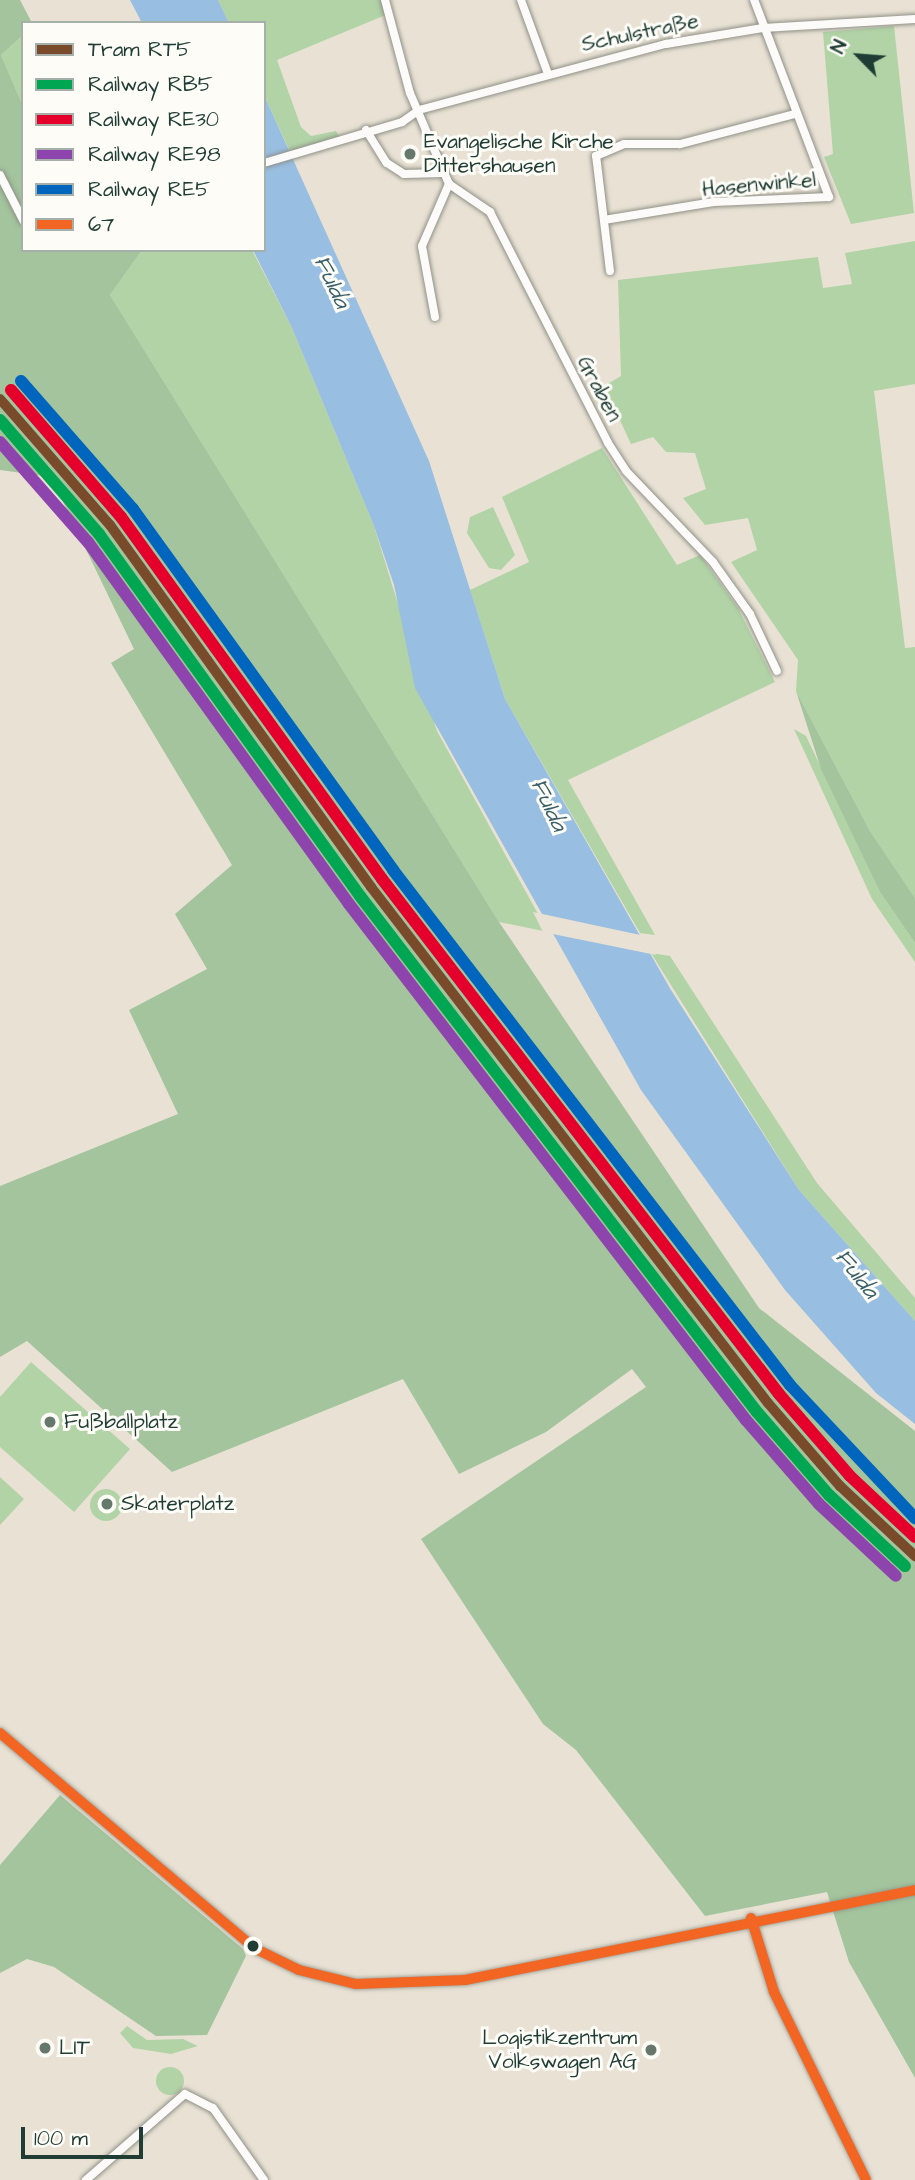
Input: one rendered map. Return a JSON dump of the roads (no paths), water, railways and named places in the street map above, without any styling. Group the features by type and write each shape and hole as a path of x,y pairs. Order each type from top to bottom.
{"street":[{"path":"385,0 419,110 449,184 422,246 435,317"},
{"path":"523,0 547,71"},
{"name":"Hasenwinkel","path":"604,220 714,202 828,197 754,0"},
{"name":"Schulstraße","path":"266,162 345,136 402,122 419,110 547,71 763,28 915,19"},
{"path":"610,271 594,162 606,150 680,144 795,114"},
{"path":"366,130 387,163 404,174 444,173"},
{"path":"0,175 21,216"},
{"name":"Graben","path":"449,184 490,212 608,443 626,471 713,562 750,614 777,671"},
{"path":"0,1733 219,1922 275,1959 325,1978 422,1986 751,1918 915,1890"},
{"path":"751,1918 774,1992 866,2180"},
{"path":"86,2180 185,2094 213,2108 264,2180"}],"water":[{"path":"130,0 218,0 228,21 141,21"},
{"name":"Fulda","path":"266,99 429,461 505,699 671,990 799,1190 915,1321 915,1424 876,1393 785,1290 641,1090 415,688 394,585 374,526 292,328 254,252 266,252"}],"tram line":[{"name":"RT5","path":"0,399 110,525 371,887 768,1403 840,1486 915,1556"}],"rail line":[{"name":"RE5","path":"21,381 133,509 393,870 790,1385 915,1518"},
{"name":"RE30","path":"11,390 121,517 382,879 779,1394 850,1476 915,1537"},
{"name":"RB5","path":"0,420 99,534 360,896 757,1412 829,1495 905,1566"},
{"name":"RE98","path":"0,442 88,542 349,904 746,1420 819,1504 896,1576"}],"place":[{"name":"Evangelische Kirche Dittershausen","path":"410,154"},
{"name":"Fußballplatz","path":"50,1422"},
{"name":"Skaterplatz","path":"107,1504"},
{"name":"LIT","path":"45,2048"},
{"name":"Logistikzentrum Volkswagen AG","path":"651,2050"}]}
